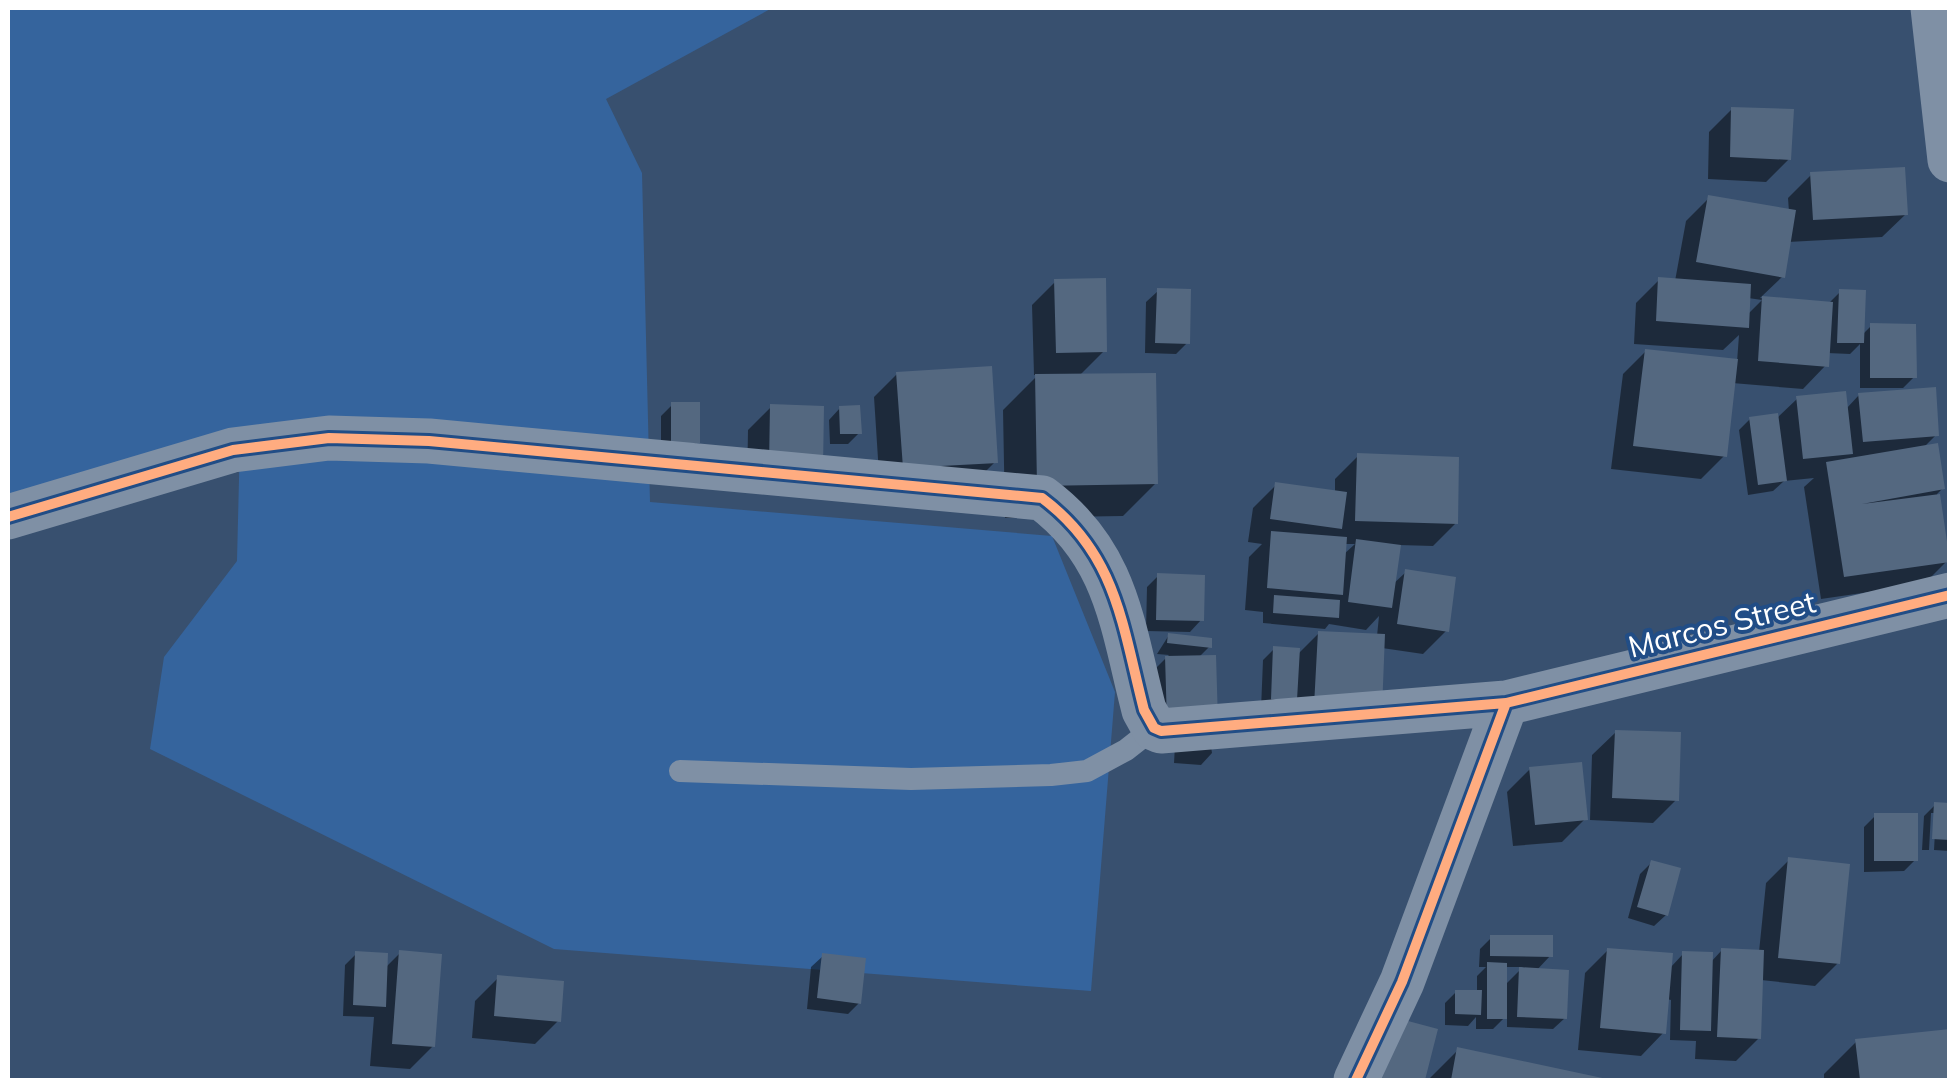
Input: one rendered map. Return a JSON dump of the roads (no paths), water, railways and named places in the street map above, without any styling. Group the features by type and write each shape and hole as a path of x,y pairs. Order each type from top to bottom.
{"street":[{"path":"1939,12 1950,160"},
{"path":"8,517 232,450 329,438 429,441 1042,498 1074,522 1110,580 1144,710 1154,728"},
{"name":"Marcos Street","path":"1154,728 1227,728 1506,704 1950,595"},
{"path":"1356,1080 1402,982 1506,704"}],"lane":[{"path":"680,771 911,779 1051,775 1088,770 1126,750 1154,728"}]}
